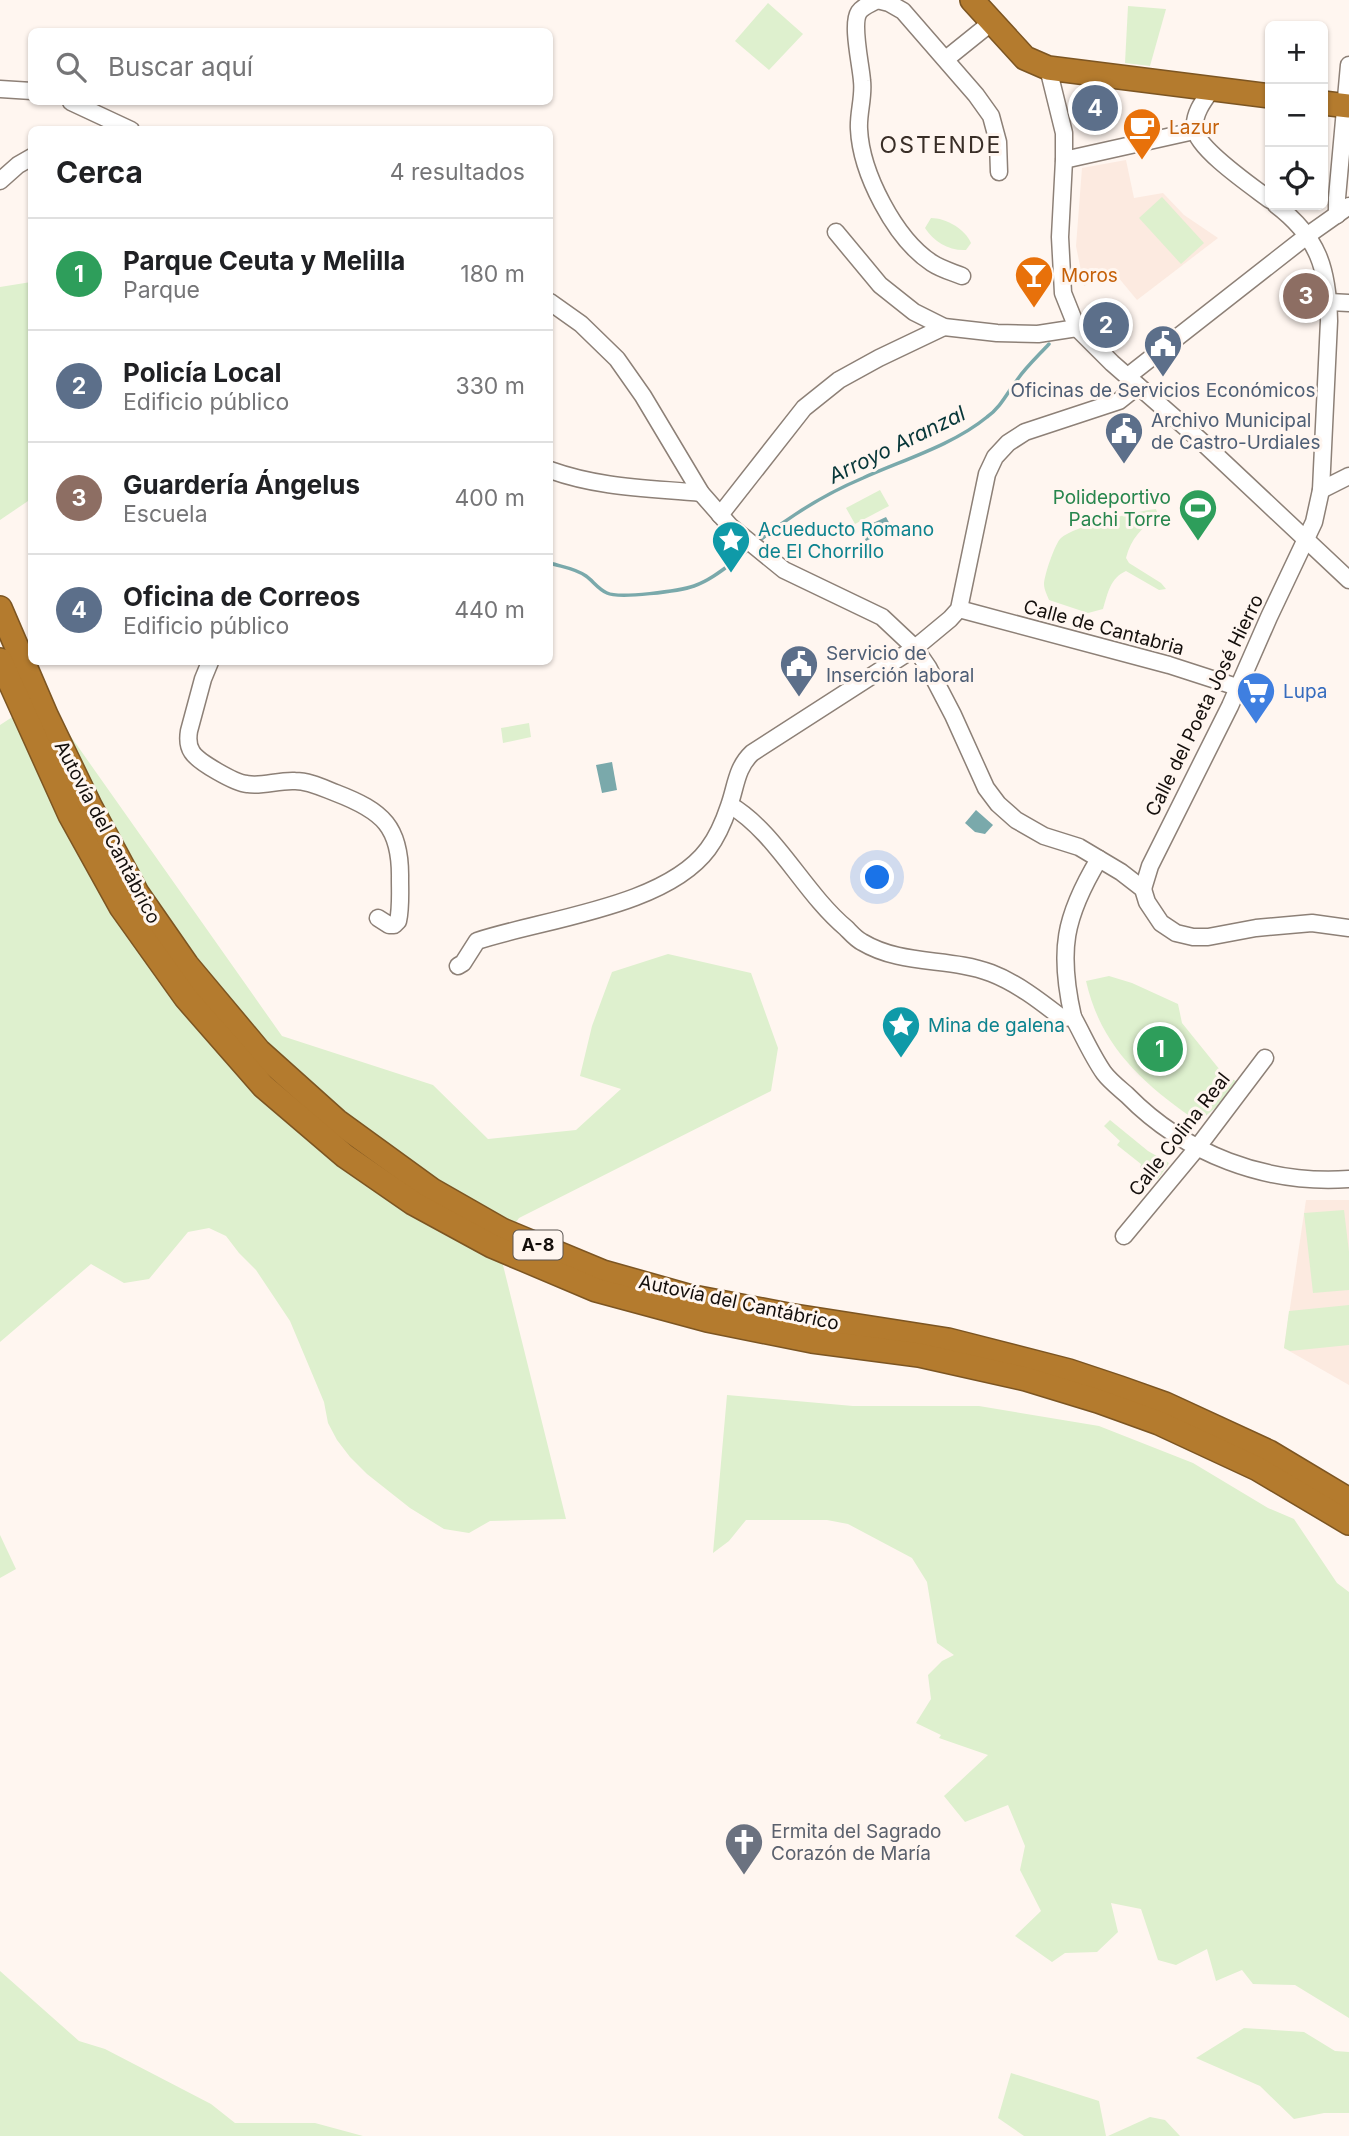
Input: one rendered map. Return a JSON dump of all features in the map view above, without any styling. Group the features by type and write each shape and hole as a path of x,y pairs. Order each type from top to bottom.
{"highway":[{"path":"972,0 1025,58 1048,68 1265,95"},
{"name":"Autovía del Cantábrico","path":"0,608 46,715 90,806 137,893 187,965 259,1051 337,1121 432,1190 502,1230 604,1272 688,1296 948,1340 1069,1371 1120,1388 1165,1404 1269,1452 1349,1500"},
{"name":"Autovía del Cantábrico","path":"0,660 70,814 121,907 186,998 264,1086 345,1156 414,1203 492,1246 596,1290 707,1320 812,1341 919,1355 1026,1379 1098,1401 1158,1423 1258,1469 1349,1523"}],"street":[{"path":"962,276 932,263 915,247 895,224 866,169 859,125 863,85 855,19 860,9 877,0 903,11 946,59 991,116 998,142 999,172"},
{"path":"946,59 992,22"},
{"path":"458,966 463,963 477,941 624,902 686,871 715,840 730,805 738,771 744,760 915,648 959,609 987,474 995,457 1008,443 1025,432 1119,401 1133,381 1308,235 1343,210 1339,105 1349,67"},
{"path":"1048,68 1064,133 1060,264 1063,293 1077,328 1349,580"},
{"path":"0,89 28,91"},
{"path":"1212,89 1195,116 1194,131 1204,146 1223,164 1265,196"},
{"path":"77,105 122,126"},
{"path":"1064,160 1194,131"},
{"path":"0,181 28,159"},
{"path":"1283,210 1296,220 1308,235"},
{"path":"836,232 880,285 914,312 944,327 1038,334 1077,328"},
{"name":"Calle del Poeta José Hierro","path":"1143,889 1150,866 1314,522 1321,490 1329,302 1324,273 1308,235"},
{"path":"1329,302 1349,303"},
{"path":"553,304 581,324 617,359 643,396 701,493 725,521 784,570 883,617 915,648 953,715 986,788 998,804 1016,820 1044,836 1079,847 1121,872 1143,889 1147,902 1161,923 1176,933 1208,937 1256,928 1312,923 1349,928"},
{"path":"725,521 804,408 839,380 944,327"},
{"path":"553,471 602,485 701,493"},
{"path":"1321,490 1349,476"},
{"name":"Calle de Cantabria","path":"959,609 1169,665 1237,687"},
{"path":"210,665 203,679 189,731 192,752 243,784 296,781 312,784 347,797 378,814 387,824 398,845 400,872 398,921 394,925 388,925 378,918"},
{"path":"730,805 762,831 830,915 861,942 907,959 990,973 1034,996 1062,1018 1073,1017"},
{"path":"1099,859 1075,902 1067,930 1063,965 1073,1017 1105,1074 1142,1111 1197,1148 1254,1170 1297,1179 1349,1179"},
{"name":"Calle Colina Real","path":"1125,1236 1197,1148 1265,1058"}],"shaded area":[{"path":"1126,160 1134,198 1163,193 1184,215 1218,238 1137,300 1113,271 1084,286 1076,246 1082,168"},
{"path":"1306,1200 1349,1200 1349,1385 1284,1348"}],"green space":[{"path":"768,3 803,34 769,70 735,41"},
{"path":"1128,6 1166,9 1150,66 1125,63"},
{"path":"1162,197 1204,243 1181,264 1139,218"},
{"path":"931,218 949,222 960,229 971,243 966,250 942,245 933,237 925,228"},
{"path":"28,282 28,501 0,520 0,287"},
{"path":"880,490 889,506 855,524 846,508"},
{"path":"1156,509 1158,515 1138,534 1126,558 1129,563 1166,589 1159,590 1126,571 1113,582 1103,609 1088,613 1049,600 1044,580 1061,538 1092,524"},
{"path":"43,697 282,1036 433,1085 488,1139 576,1130 621,1089 580,1076 592,1026 612,972 668,954 751,973 778,1048 771,1091 519,1218 507,1235 500,1253 566,1519 490,1521 469,1533 444,1529 410,1508 367,1474 337,1440 328,1423 324,1402 290,1321 256,1270 226,1236 209,1228 188,1232 149,1279 124,1283 91,1264 0,1342 0,725"},
{"path":"529,723 531,737 503,743 501,728"},
{"path":"1109,976 1132,983 1178,1004 1182,1023 1224,1075 1244,1085 1198,1122 1160,1094 1128,1063 1102,1026 1086,981"},
{"path":"1110,1120 1148,1151 1169,1163 1158,1179 1140,1168 1141,1164 1117,1145 1120,1141 1104,1126"},
{"path":"1344,1210 1349,1252 1349,1290 1313,1293 1304,1213"},
{"path":"1349,1305 1349,1345 1290,1351 1284,1348 1289,1311"},
{"path":"727,1395 853,1406 979,1406 1099,1426 1193,1463 1268,1508 1294,1519 1337,1583 1349,1592 1349,2018 1295,1985 1253,1984 1242,1970 1216,1981 1207,1949 1176,1965 1158,1960 1141,1909 1111,1903 1118,1932 1097,1952 1065,1953 1052,1962 1015,1936 1041,1911 1020,1870 1025,1846 1008,1805 965,1822 944,1796 988,1755 939,1738 941,1735 916,1723 931,1699 928,1675 942,1661 954,1655 937,1643 927,1582 912,1558 848,1524 827,1520 746,1520 729,1541 713,1553"},
{"path":"0,1535 16,1569 0,1578"},
{"path":"0,1971 79,2041 105,2049 211,2104 235,2123 315,2123 363,2136 0,2136"},
{"path":"1244,2028 1304,2032 1335,2051 1349,2052 1349,2113 1324,2113 1294,2119 1260,2086 1196,2058"},
{"path":"1011,2073 1099,2101 1106,2136 1024,2136 998,2118"},
{"path":"1150,2117 1165,2120 1180,2136 1108,2136"}],"water":[{"path":"886,517 892,528 866,541 860,529"},
{"path":"612,762 617,790 602,793 596,765"},
{"path":"976,810 993,825 985,834 975,832 965,823"}],"waterway":[{"name":"Arroyo Aranzal","path":"759,541 796,514 835,491 943,444 974,427 996,409 1024,371 1049,344"},
{"name":"Arroyo Aranzal","path":"741,556 750,548"},
{"name":"Arroyo Aranzal","path":"553,564 582,573 607,593 636,595 694,586 732,563"}],"place":[{"name":"Oficina de Correos","path":"1095,108"},
{"name":"Lazur","path":"1142,161"},
{"name":"Guardería Ángelus","path":"1306,296"},
{"name":"Moros","path":"1034,309"},
{"name":"Policía Local","path":"1106,325"},
{"name":"Oficinas de Servicios Económicos","path":"1163,378"},
{"name":"Archivo Municipal de Castro-Urdiales","path":"1124,465"},
{"name":"Polideportivo Pachi Torre","path":"1198,542"},
{"name":"Acueducto Romano de El Chorrillo","path":"731,574"},
{"name":"Servicio de Inserción laboral","path":"799,698"},
{"name":"Lupa","path":"1256,725"},
{"name":"Parque Ceuta y Melilla","path":"1160,1049"},
{"name":"Mina de galena","path":"901,1059"},
{"name":"Ermita del Sagrado Corazón de María","path":"744,1876"}],"district":[{"name":"OSTENDE","path":"941,145"}]}
